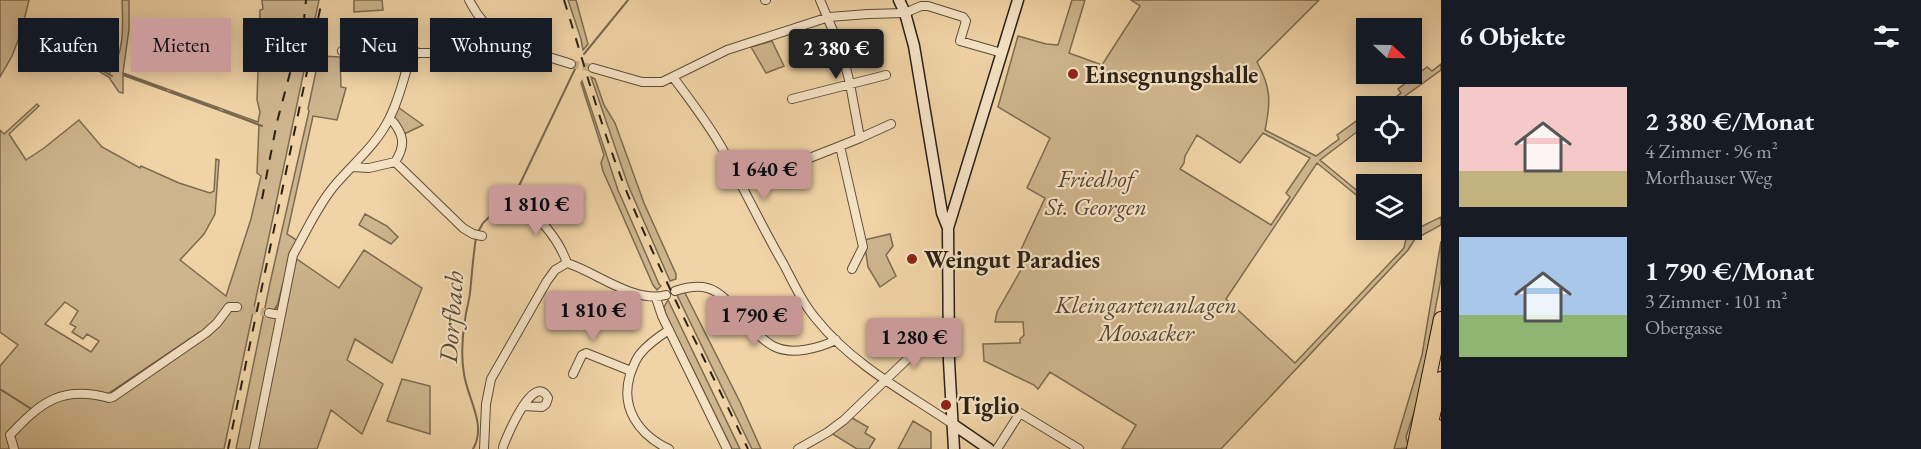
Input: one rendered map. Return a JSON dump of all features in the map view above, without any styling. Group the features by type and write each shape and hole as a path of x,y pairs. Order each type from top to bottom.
{"highway":[{"path":"1414,449 1441,319"},
{"path":"1425,449 1441,379"},
{"path":"1435,406 1437,432 1435,449"},
{"path":"1404,449 1422,415"}],"street":[{"path":"469,0 481,18"},
{"path":"820,0 842,52 860,138"},
{"path":"899,0 918,67 942,213 948,228"},
{"path":"954,449 949,334 948,228 1018,0"},
{"path":"593,69 642,82 662,82 727,50 829,17 904,13 921,6 963,17 966,21 960,41 1002,53"},
{"path":"418,53 430,53"},
{"path":"552,58 571,64"},
{"path":"254,449 293,255 334,186 352,167 390,118 405,72"},
{"path":"792,99 886,75"},
{"path":"673,77 721,146 769,239 808,309 818,321 836,340 885,380 989,449"},
{"path":"390,118 402,135 403,142 395,162"},
{"path":"807,159 891,124"},
{"path":"840,146 863,247 852,269"},
{"path":"352,167 369,168 395,162"},
{"path":"395,162 462,228 479,235"},
{"path":"518,200 543,223 561,249 567,263 634,293 656,298 666,295"},
{"path":"494,446 486,404 491,379 547,281 555,270 567,263"},
{"path":"675,291 703,287 716,292 729,302 772,346 781,349 815,348 836,340"},
{"path":"656,298 726,448"},
{"path":"14,449 10,435 43,405 61,395 73,393 113,397 206,333 233,307"},
{"path":"269,313 280,315"},
{"path":"669,330 640,354 631,371 627,391 632,416 642,432 669,449"},
{"path":"798,449 844,420 923,344 938,335 949,334"},
{"path":"573,374 582,356 586,353 631,371"},
{"path":"494,446 523,406"},
{"path":"997,449 1020,413 1079,449"}],"green space":[{"path":"0,0 29,0 25,18 18,18 18,41 0,77"},
{"path":"122,0 129,0 129,29 123,73 258,122 260,112 257,100 258,72 304,72 224,449 0,449 0,366 18,345 0,332 0,130 4,134 37,104 39,106 9,134 26,160 79,120 102,147 140,168 141,166 179,183 210,193 214,191 216,159 219,160 215,214 204,234 180,260 226,296 251,219 261,176 257,173 259,125 125,76 123,76 123,93 119,92 110,78 100,72 109,74 119,72 119,52 123,29","holes":["65,302 78,311 70,324 76,327 72,332 83,339 87,334 99,341 91,352 45,324"]},
{"path":"262,0 319,0 315,18 260,18 260,10 263,9"},
{"path":"354,0 382,0 383,10 354,12"},
{"path":"568,0 576,0 588,44 583,50 581,39"},
{"path":"1072,0 1085,0 1069,53 1102,65 1140,6 1131,0 1319,0 1257,62 1265,79 1268,95 1265,130 1316,156 1339,139 1337,135 1356,121 1356,133 1320,160 1356,190 1356,195 1317,163 1226,299 1295,363 1404,248 1406,240 1414,240 1408,250 1221,449 1122,449 1136,425 1050,372 1038,389 984,361 983,344 1020,343 1024,335 1023,322 995,322 997,312 1026,261 1018,256 1045,198 1027,188 1050,138 998,107 1018,36 1058,45","holes":["1263,133 1310,158 1286,193 1290,197 1271,225 1180,169 1197,135 1240,163"]},
{"path":"772,41 784,66 766,73 751,47"},
{"path":"328,56 340,57 341,87 346,88 337,120 313,116 287,234 298,241 291,255 339,288 364,250 422,288 392,363 355,339 347,360 383,384 362,434 331,410 317,449 236,449 270,283 309,111 316,72 328,72"},
{"path":"1441,64 1441,70 1422,84 1422,71 1427,67 1432,71"},
{"path":"591,77 595,79 604,105 615,123 644,203 676,274 676,279 670,281 628,185"},
{"path":"582,81 618,190 661,286 657,290 603,171 601,163 604,155"},
{"path":"1405,84 1422,84 1405,96 1397,96 1401,93 1398,89"},
{"path":"395,105 423,125 402,135 390,118"},
{"path":"365,214 387,226 398,237 391,244 359,225"},
{"path":"1441,217 1441,225 1422,235 1422,226"},
{"path":"890,234 893,246 886,255 896,276 880,287 868,267 864,240"},
{"path":"1441,241 1441,279 1418,400 1406,437 1409,448 1394,449 1422,355"},
{"path":"683,292 740,402 761,449 752,449 677,295"},
{"path":"668,300 740,449 732,449 666,315 664,307"},
{"path":"402,379 430,386 430,434 387,421"},
{"path":"852,418 868,427 865,433 875,439 869,449 857,449 831,433"},
{"path":"913,421 931,432 931,449 898,449"}],"waterway":[{"name":"Dorfbach","path":"584,54 628,0"},
{"name":"Dorfbach","path":"478,232 483,223 517,190 575,69"},
{"path":"105,72 112,76"},
{"path":"123,74 166,90"},
{"path":"171,92 218,109"},
{"path":"224,111 262,126"},
{"name":"Dorfbach","path":"473,449 478,431 464,374 462,347 476,238"},
{"path":"275,309 283,284"},
{"path":"108,394 200,332"},
{"path":"0,389 33,410"}],"tunnel":[{"path":"571,64 593,68"},
{"path":"237,307 269,313"}],"railway":[{"path":"262,199 277,122 304,20 306,0"},
{"path":"228,449 322,0"},
{"path":"564,0 626,190 670,288 748,449"}],"place":[{"name":"Einsegnungshalle","path":"1073,74"},
{"name":"Weingut Paradies","path":"912,259"},
{"name":"Tiglio","path":"946,405"}],"park label":[{"name":"Friedhof St. Georgen","path":"1096,192"},
{"name":"Kleingartenanlagen Moosacker","path":"1146,318"}]}
